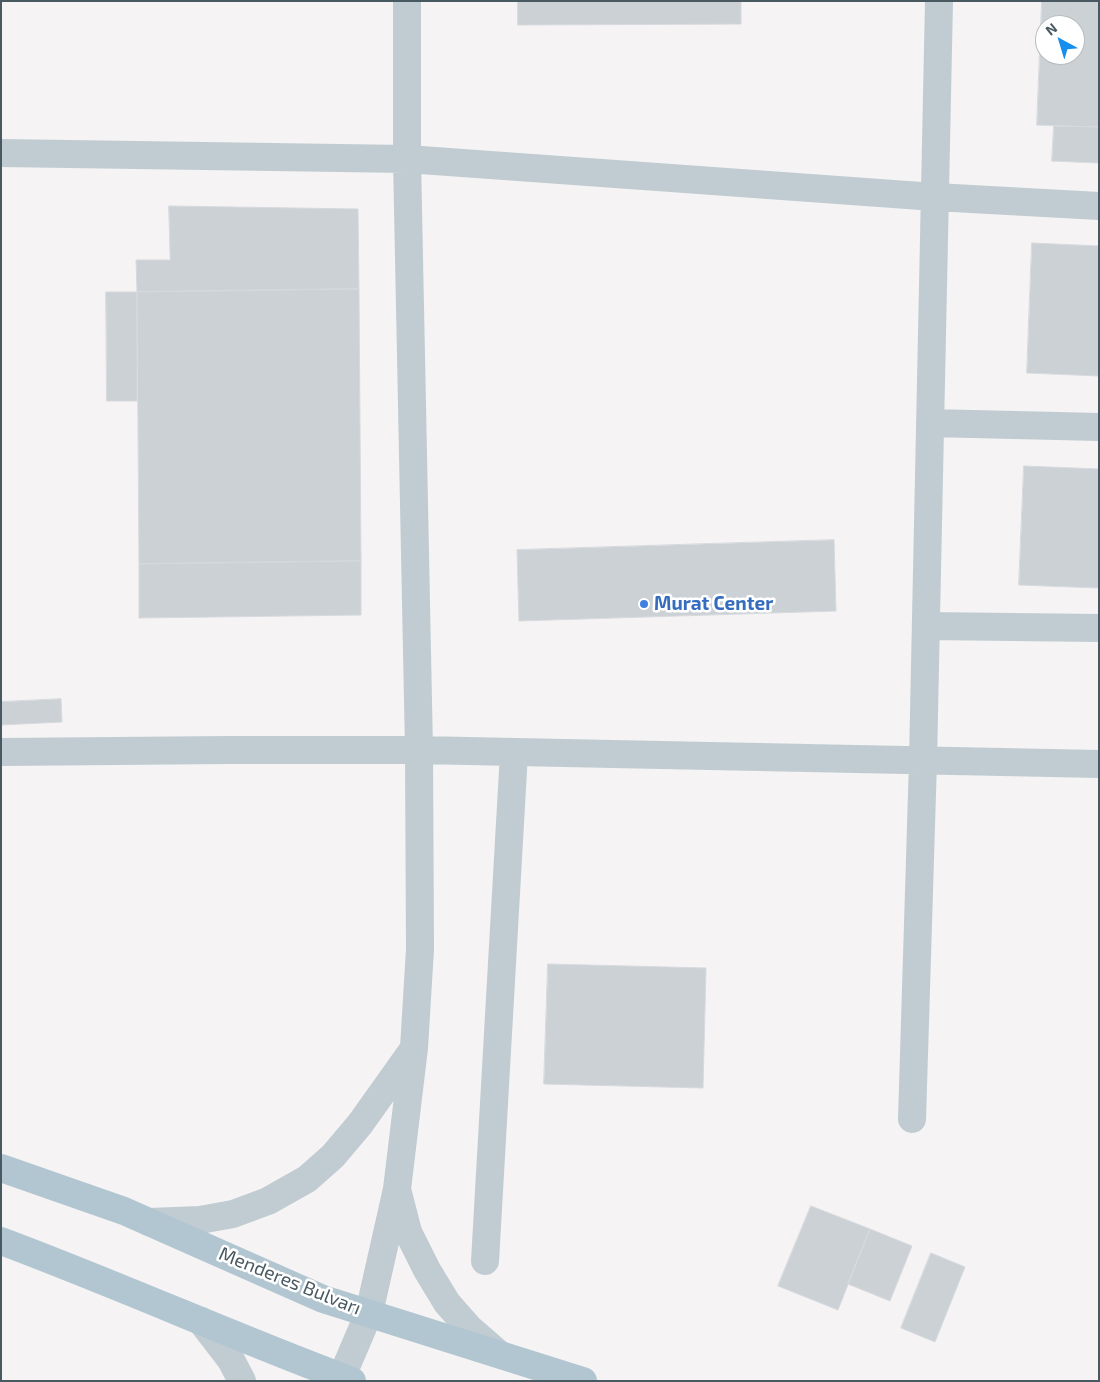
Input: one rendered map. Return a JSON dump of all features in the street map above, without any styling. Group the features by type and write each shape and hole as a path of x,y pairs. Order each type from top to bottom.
{"main road":[{"name":"Menderes Bulvarı","path":"1,1168 124,1211 322,1298 583,1381"},
{"path":"1,1241 69,1266 345,1380"}],"street":[{"path":"345,1380 370,1313 397,1189 414,1048 420,949 419,750 407,159 407,1"},
{"path":"912,1119 923,761 939,1"},
{"path":"1,153 407,159 935,197 1099,206"},
{"path":"930,423 1099,427"},
{"path":"926,626 1099,628"},
{"path":"1,752 419,750 1099,764"},
{"path":"484,1261 514,753"},
{"path":"150,1222 200,1220 233,1214 268,1201 307,1179 333,1156 360,1124 414,1048"},
{"path":"397,1189 408,1232 427,1270 447,1303 469,1328 499,1354"},
{"path":"202,1321 231,1360 242,1381"}],"building":[{"path":"518,1 741,1 741,24 518,25"},
{"path":"1042,1 1099,1 1099,127 1037,125 1039,65 1085,65 1085,15 1041,15"},
{"path":"1054,126 1099,127 1099,163 1052,161"},
{"path":"169,206 358,209 359,289 137,292 136,260 170,260"},
{"path":"1032,243 1099,246 1099,376 1027,373"},
{"path":"359,289 361,561 139,564 137,292"},
{"path":"106,292 137,292 137,401 107,401"},
{"path":"1024,466 1099,469 1099,588 1019,585"},
{"path":"834,540 836,611 519,621 517,550"},
{"path":"361,561 361,615 139,618 139,564"},
{"path":"61,699 62,722 1,725 1,702"},
{"path":"548,964 706,968 703,1088 544,1084"},
{"path":"811,1206 870,1229 838,1310 778,1286"},
{"path":"870,1229 912,1246 890,1301 848,1284"},
{"path":"931,1253 965,1267 935,1342 901,1328"}],"place":[{"name":"Murat Center","path":"644,604"}]}
